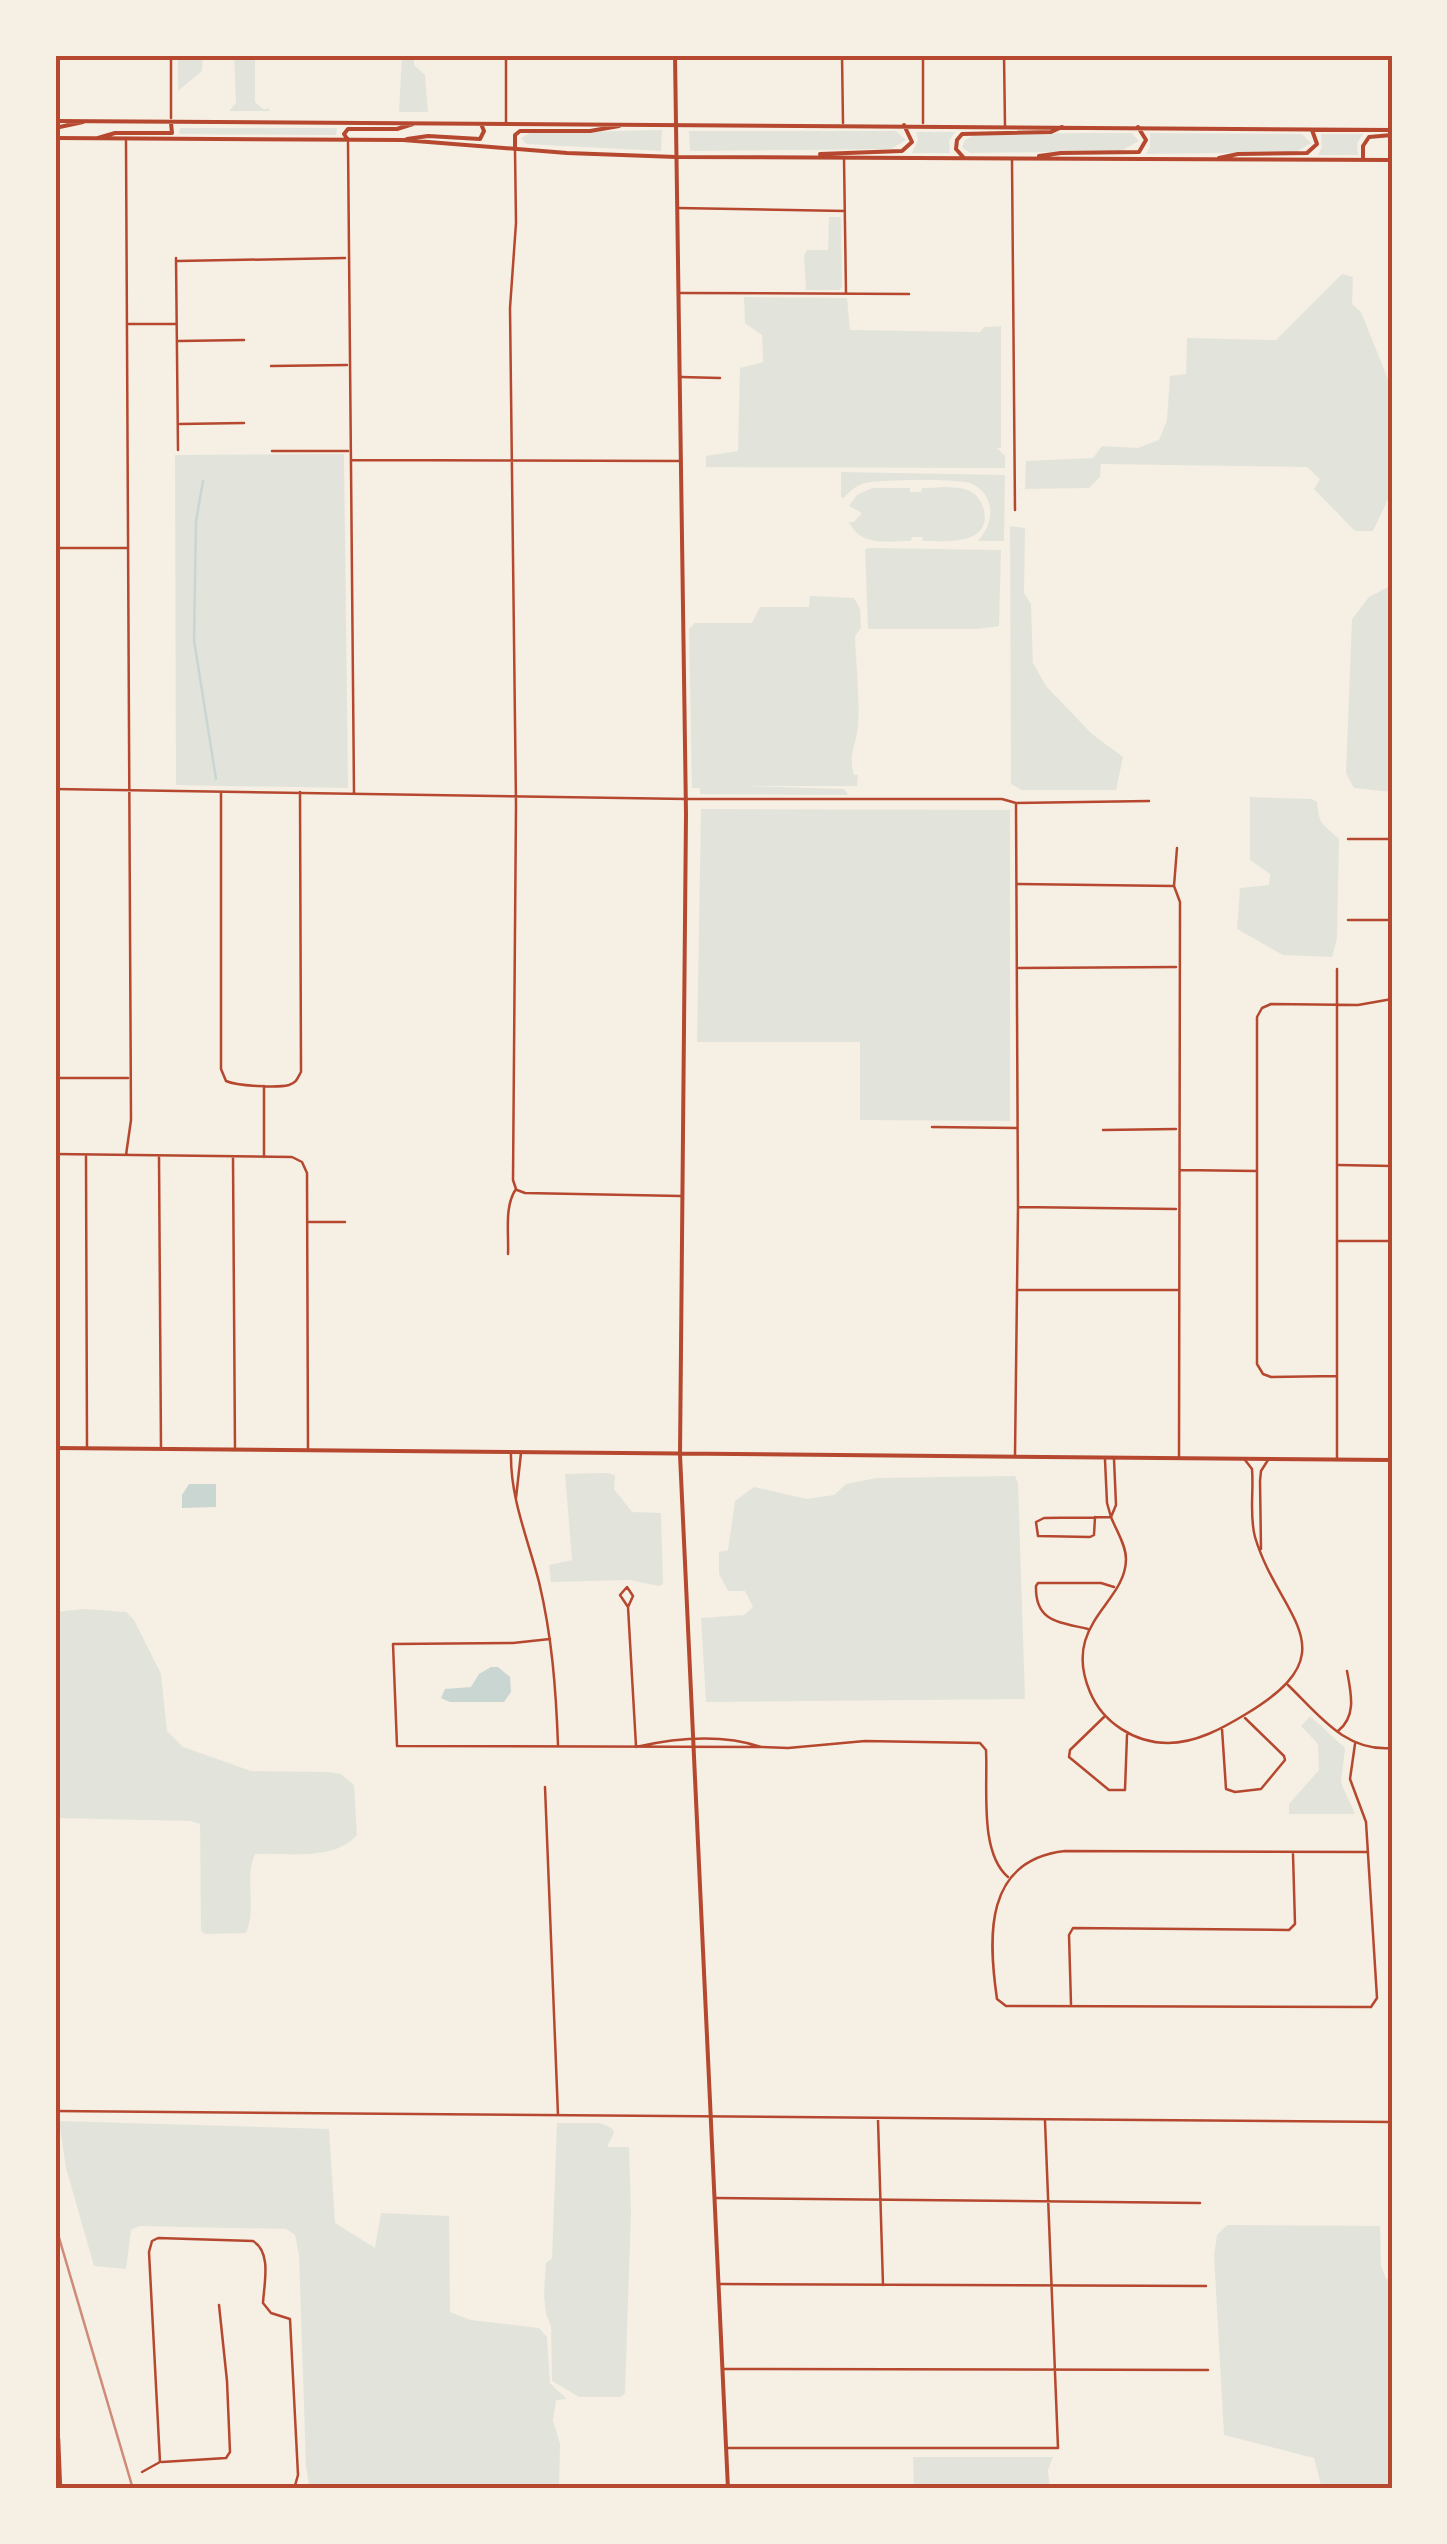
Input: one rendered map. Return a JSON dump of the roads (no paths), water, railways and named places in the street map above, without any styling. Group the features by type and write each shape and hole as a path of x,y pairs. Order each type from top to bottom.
{"street":[{"path":"93,139 115,133 172,132 171,55"},
{"path":"506,55 506,122"},
{"path":"675,55 686,799 680,1455 728,2489"},
{"path":"842,55 842,125"},
{"path":"922,55 923,125"},
{"path":"1004,55 1005,126"},
{"path":"403,140 428,136 480,139 484,131 480,122"},
{"path":"55,124 506,122 1392,133"},
{"path":"354,793 348,140 344,134 348,129 397,129 417,123"},
{"path":"628,123 601,130 520,131 515,135 516,223 510,308 516,796 513,1180 516,1189 525,1193 681,1196"},
{"path":"812,156 828,152 902,151 912,142 904,126"},
{"path":"964,158 956,149 962,134 1051,132 1066,126"},
{"path":"1024,158 1062,152 1137,152 1146,142 1138,127"},
{"path":"1214,159 1238,154 1308,153 1317,144 1312,130"},
{"path":"1363,160 1364,142 1369,137 1392,133"},
{"path":"55,138 403,140 676,157 1392,160"},
{"path":"126,140 131,789 131,1120 126,1155"},
{"path":"844,156 846,293"},
{"path":"1012,158 1015,510"},
{"path":"677,208 845,210"},
{"path":"178,450 176,259 348,258"},
{"path":"678,293 909,294"},
{"path":"127,324 177,324"},
{"path":"178,341 244,340"},
{"path":"270,366 349,366"},
{"path":"680,377 720,378"},
{"path":"178,424 244,423"},
{"path":"272,450 350,451"},
{"path":"350,460 680,461"},
{"path":"55,548 129,548"},
{"path":"55,788 686,799 1002,799 1016,803 1150,800"},
{"path":"221,791 221,1069 233,1084 264,1085 290,1084 301,1072 300,792"},
{"path":"55,802 55,910"},
{"path":"1015,1458 1016,803"},
{"path":"1348,839 1392,840"},
{"path":"1176,848 1174,886 1180,902 1179,1458"},
{"path":"1018,884 1174,886"},
{"path":"1348,920 1392,920"},
{"path":"1017,968 1179,968"},
{"path":"1337,969 1337,1460"},
{"path":"1337,1376 1271,1378 1258,1367 1256,1020 1262,1008 1272,1004 1337,1005 1392,1000"},
{"path":"55,1078 131,1078"},
{"path":"264,1085 264,1157"},
{"path":"932,1127 1017,1128"},
{"path":"1103,1130 1180,1129"},
{"path":"55,1154 292,1157 302,1162 307,1173 308,1451"},
{"path":"86,1155 88,1448"},
{"path":"159,1156 161,1449"},
{"path":"233,1157 235,1450"},
{"path":"1337,1165 1392,1166"},
{"path":"1180,1170 1258,1171"},
{"path":"508,1254 509,1209 516,1189"},
{"path":"1018,1207 1179,1209"},
{"path":"307,1222 345,1222"},
{"path":"1337,1242 1392,1240"},
{"path":"1017,1290 1179,1290"},
{"path":"55,1448 1392,1460"},
{"path":"511,1453 516,1500 539,1581 550,1639 558,1746"},
{"path":"516,1500 521,1453"},
{"path":"1105,1458 1106,1504 1126,1560 1115,1588 1089,1629 1084,1648 1085,1676 1094,1702 1127,1733 1156,1742 1176,1743 1222,1728 1243,1716 1286,1684 1300,1662 1302,1636 1261,1550 1254,1526 1252,1469 1245,1460"},
{"path":"1111,1516 1116,1505 1114,1458"},
{"path":"1261,1550 1260,1482 1268,1460"},
{"path":"1095,1517 1094,1535 1090,1538 1038,1536 1036,1532 1037,1519 1111,1516"},
{"path":"1089,1629 1043,1614 1036,1603 1036,1586 1101,1583 1115,1588"},
{"path":"628,1607 636,1747"},
{"path":"550,1639 393,1644 398,1746 692,1749 799,1748 865,1741 975,1742 986,1750 991,1852 998,1868 1010,1878"},
{"path":"1336,1732 1349,1720 1352,1698 1348,1672"},
{"path":"1286,1684 1336,1732 1355,1744 1392,1748"},
{"path":"1106,1716 1070,1750 1069,1757 1108,1790 1125,1790 1127,1733"},
{"path":"1222,1728 1226,1789 1235,1792 1260,1788 1285,1760 1243,1716"},
{"path":"636,1747 691,1740 742,1740 762,1747"},
{"path":"1355,1744 1350,1779 1366,1822 1368,1852 1377,1998 1374,2005 1001,2004 996,1995 996,1906 1010,1878 1037,1858 1065,1851 1368,1852"},
{"path":"545,1787 558,2116"},
{"path":"1072,2005 1072,1928 1288,1930 1295,1924 1293,1852"},
{"path":"55,2111 1392,2122"},
{"path":"878,2118 883,2286"},
{"path":"726,2448 1058,2448 1045,2119"},
{"path":"713,2198 1200,2204"},
{"path":"160,2462 149,2252 152,2242 158,2238 253,2241 265,2255 264,2303 271,2313 290,2319 298,2475 294,2489"},
{"path":"717,2284 1206,2286"},
{"path":"142,2472 160,2462 226,2458 230,2452 228,2381 219,2304"},
{"path":"722,2369 1208,2370"},
{"path":"55,2427 61,2489"}],"waterway":[{"path":"203,481 196,521 194,640 216,779"}],"railway":[{"path":"55,2224 133,2489"}]}
